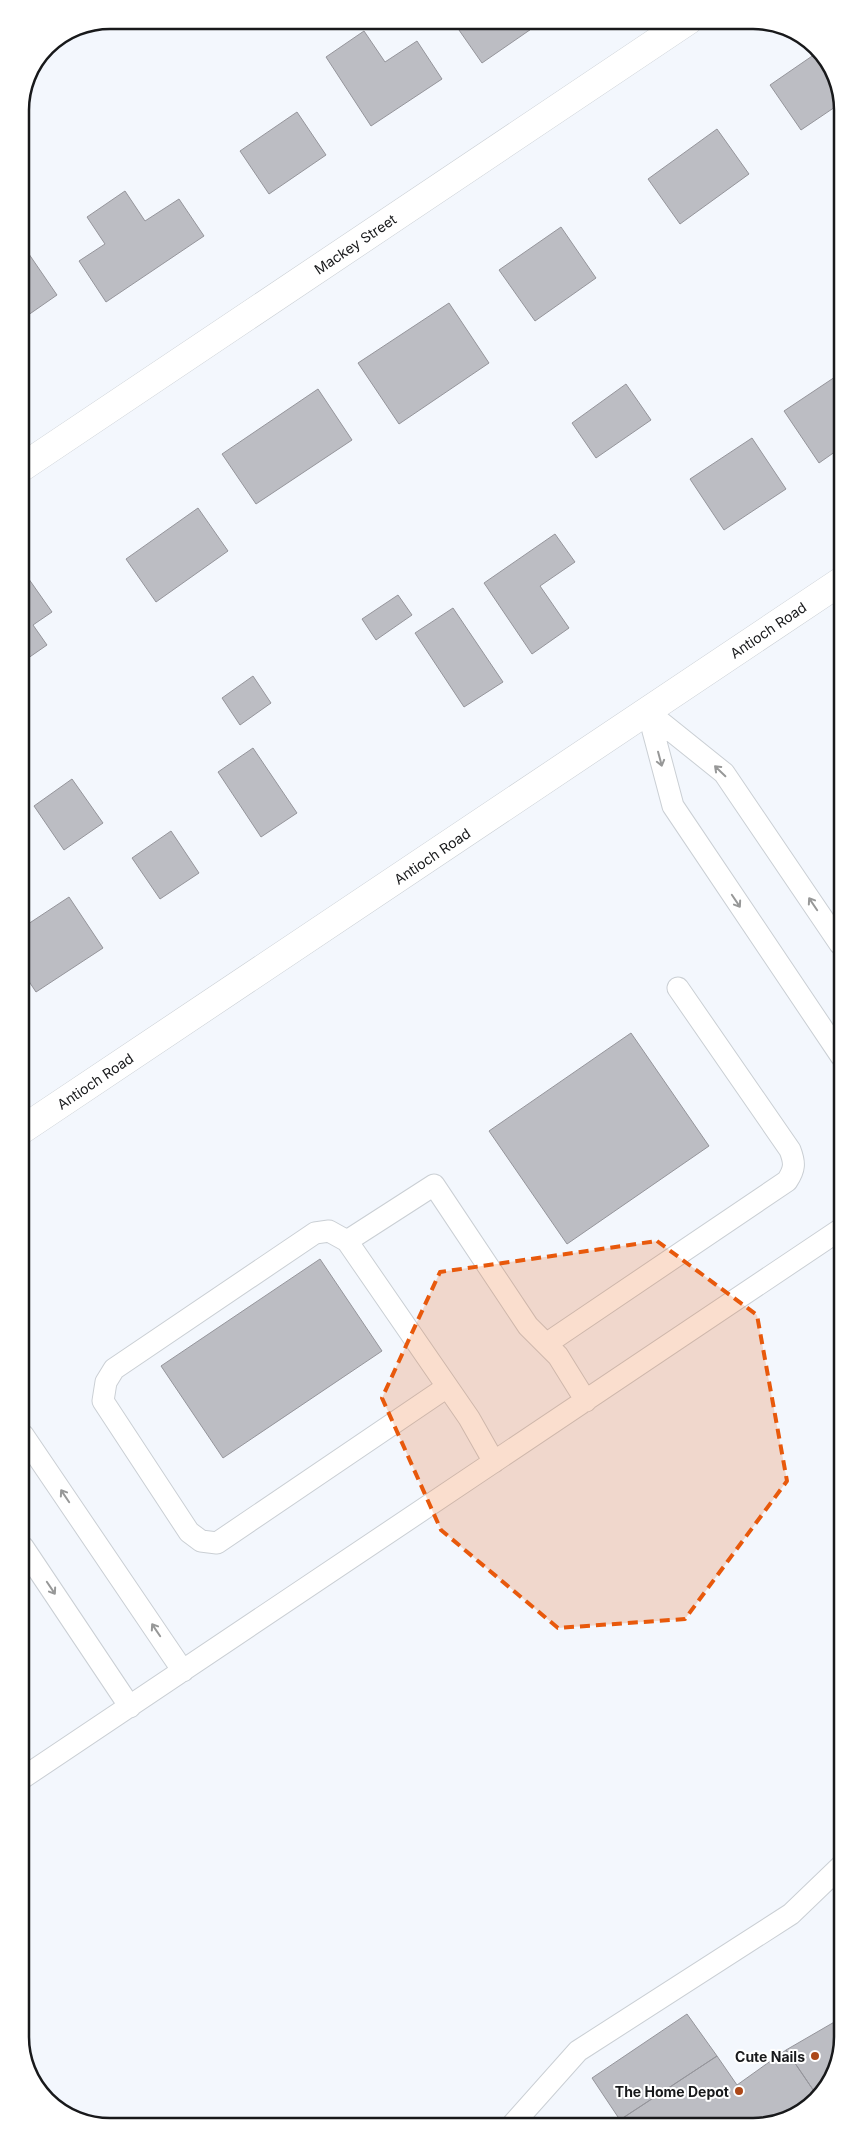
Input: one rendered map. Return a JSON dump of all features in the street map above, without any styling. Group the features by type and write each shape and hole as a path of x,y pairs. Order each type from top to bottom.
{"main road":[{"name":"Mackey Street","path":"29,463 676,29"},
{"name":"Antioch Road","path":"29,1124 834,586"}],"lane":[{"path":"648,712 724,773 834,935"},
{"path":"648,712 673,806 834,1046"},
{"path":"546,1344 787,1181 792,1174 795,1163 790,1150 678,988"},
{"path":"347,1241 434,1185 528,1326 558,1356 586,1400"},
{"path":"447,1387 217,1543 201,1541 189,1532 103,1401 106,1382 114,1369 315,1233 329,1231 347,1241 469,1418 494,1462"},
{"path":"29,1774 834,1234"},
{"path":"29,1444 183,1671"},
{"path":"29,1556 130,1707"},
{"path":"518,2118 578,2051 791,1914 834,1873"}],"highlighted area":[{"path":"657,1241 757,1315 787,1481 685,1619 558,1628 441,1530 382,1398 440,1272"}],"building":[{"path":"458,29 531,29 482,63"},
{"path":"364,31 385,62 417,41 442,79 371,126 326,57"},
{"path":"814,55 830,83 834,108 801,130 770,85"},
{"path":"297,112 326,155 269,194 240,151"},
{"path":"717,129 749,174 680,224 648,179"},
{"path":"125,191 145,221 179,199 204,236 106,302 79,261 105,244 87,217"},
{"path":"561,227 596,278 535,321 499,270"},
{"path":"29,254 57,295 29,314"},
{"path":"449,303 489,363 399,424 358,363"},
{"path":"834,378 834,452 819,463 784,411"},
{"path":"626,384 651,420 596,458 572,423"},
{"path":"318,389 352,440 256,504 222,454"},
{"path":"752,438 786,489 724,530 690,479"},
{"path":"198,508 228,551 156,602 126,559"},
{"path":"555,534 575,562 540,586 569,628 532,654 484,583"},
{"path":"29,579 52,612 33,625 47,645 29,657"},
{"path":"398,595 412,615 376,640 362,619"},
{"path":"453,608 503,682 464,707 415,633"},
{"path":"253,676 271,703 240,725 222,698"},
{"path":"253,748 297,813 261,837 218,772"},
{"path":"72,779 103,823 64,850 34,806"},
{"path":"171,831 199,873 160,899 132,858"},
{"path":"69,897 103,948 36,992 29,982 29,923"},
{"path":"631,1033 709,1146 567,1244 489,1131"},
{"path":"320,1259 382,1351 223,1458 161,1366"},
{"path":"687,2014 717,2056 623,2118 619,2118 592,2078"},
{"path":"834,2022 834,2048 830,2064 814,2091 786,2050"},
{"name":"The Home Depot","path":"786,2050 814,2091 798,2105 769,2117 623,2118 717,2056 737,2085"}],"place":[{"name":"Cute Nails","path":"815,2056"},
{"name":"The Home Depot","path":"739,2091"}]}
